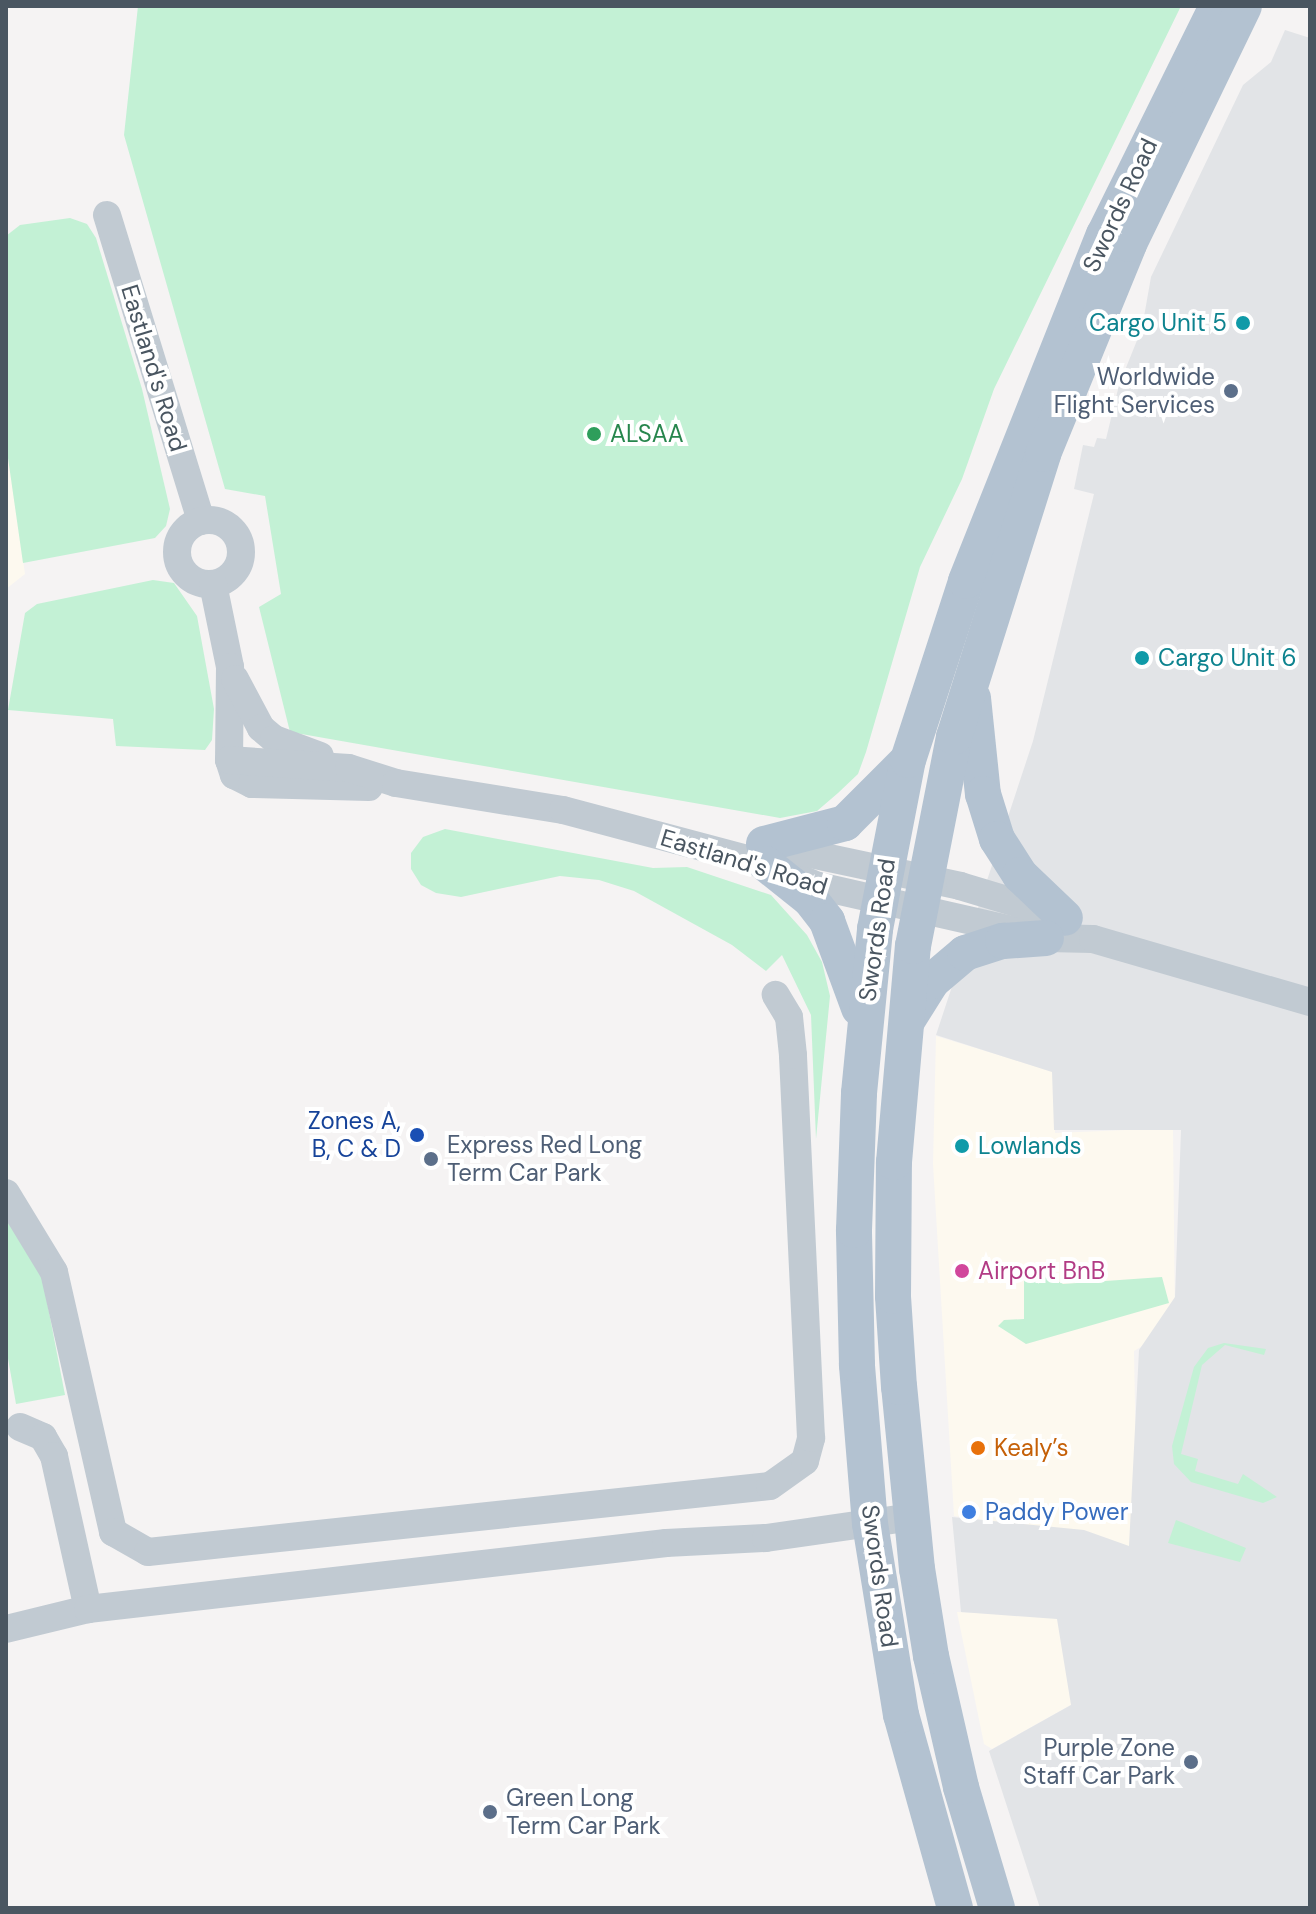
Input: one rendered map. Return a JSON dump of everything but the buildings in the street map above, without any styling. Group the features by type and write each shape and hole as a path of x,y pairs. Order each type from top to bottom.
{"main road":[{"name":"Swords Road","path":"955,1908 901,1715 870,1524 855,1298 864,1025 882,885 908,760 966,581 1056,347 1124,193 1217,6"},
{"name":"Swords Road","path":"997,1908 945,1724 911,1517 893,1267 903,1029 922,893 970,677 1078,365 1129,244 1244,6"},
{"path":"903,1029 932,981 950,962 973,948 1056,928 997,839 983,794 970,677"},
{"path":"864,1025 839,942 827,921 810,899 765,854 845,823 908,760"}],"street":[{"name":"Eastland's Road","path":"107,215 201,521"},
{"path":"201,521 221,522 241,546 238,566 213,584 192,579 178,562 184,532 201,521"},
{"name":"Eastland's Road","path":"213,584 230,667 229,760 234,775 252,784 396,783"},
{"name":"Eastland's Road","path":"230,667 261,728 274,739 396,783 563,810 608,823 765,854 818,886 882,885 922,893 1056,928 1310,1002"},
{"name":"Eastland's Road","path":"229,760 349,768"},
{"path":"6,1193 54,1272 113,1532 148,1552 770,1486 805,1461 811,1438 793,1055 789,1017 776,995"},
{"path":"20,1427 43,1437 54,1456 88,1609"},
{"path":"6,1629 88,1609 870,1524 911,1517"}],"shaded area":[{"path":"1285,30 1310,38 1310,1908 1040,1908 989,1751 1071,1705 1057,1619 961,1612 952,1517 1084,1530 1129,1546 1139,1350 1175,1297 1181,1130 1054,1130 1052,1072 936,1035 1033,741 1094,494 1074,489 1083,445 1094,447 1097,438 1106,439 1119,385 1142,328 1151,277 1243,85 1271,62"},
{"path":"6,439 25,574 6,589"},
{"path":"936,1036 1054,1072 1055,1133 1173,1128 1175,1326 1134,1351 1137,1521 1128,1553 1086,1534 954,1516 933,1164"},
{"path":"957,1612 1057,1617 1076,1702 992,1749 984,1744"}],"green space":[{"name":"ALSAA","path":"138,6 1181,6 994,389 962,479 920,567 858,774 838,793 817,811 780,818 290,732 259,607 281,594 265,496 225,489 124,135"},
{"path":"70,218 87,224 96,238 142,389 170,509 166,526 155,538 23,563 6,444 6,236 20,225"},
{"path":"153,580 174,583 197,616 214,709 212,740 205,750 116,746 113,719 8,710 25,613 37,604"},
{"path":"445,829 653,868 687,867 771,895 807,935 822,962 830,996 816,1139 811,1015 782,955 766,971 732,945 634,891 599,880 560,876 461,897 436,893 421,885 411,869 411,853 423,837"},
{"path":"6,1213 39,1260 65,1395 16,1404 6,1347"},
{"path":"1051,1277 1063,1284 1162,1277 1169,1303 1026,1344 998,1326 1004,1320 1024,1319 1024,1280"},
{"path":"1224,1343 1266,1349 1264,1355 1225,1345 1202,1365 1181,1454 1198,1459 1195,1471 1238,1484 1243,1474 1277,1497 1263,1503 1191,1482 1174,1464 1172,1446 1194,1367 1208,1348"},
{"path":"1176,1520 1246,1548 1240,1562 1168,1543"}],"place":[{"name":"Cargo Unit 5","path":"1243,323"},
{"name":"Worldwide Flight Services","path":"1231,391"},
{"name":"ALSAA","path":"594,434"},
{"name":"Cargo Unit 6","path":"1142,658"},
{"name":"Zones A, B, C & D","path":"417,1135"},
{"name":"Lowlands","path":"962,1146"},
{"name":"Express Red Long Term Car Park","path":"431,1159"},
{"name":"Airport BnB","path":"962,1271"},
{"name":"Kealy’s","path":"978,1448"},
{"name":"Paddy Power","path":"969,1512"},
{"name":"Purple Zone Staff Car Park","path":"1191,1762"},
{"name":"Green Long Term Car Park","path":"490,1812"}]}
